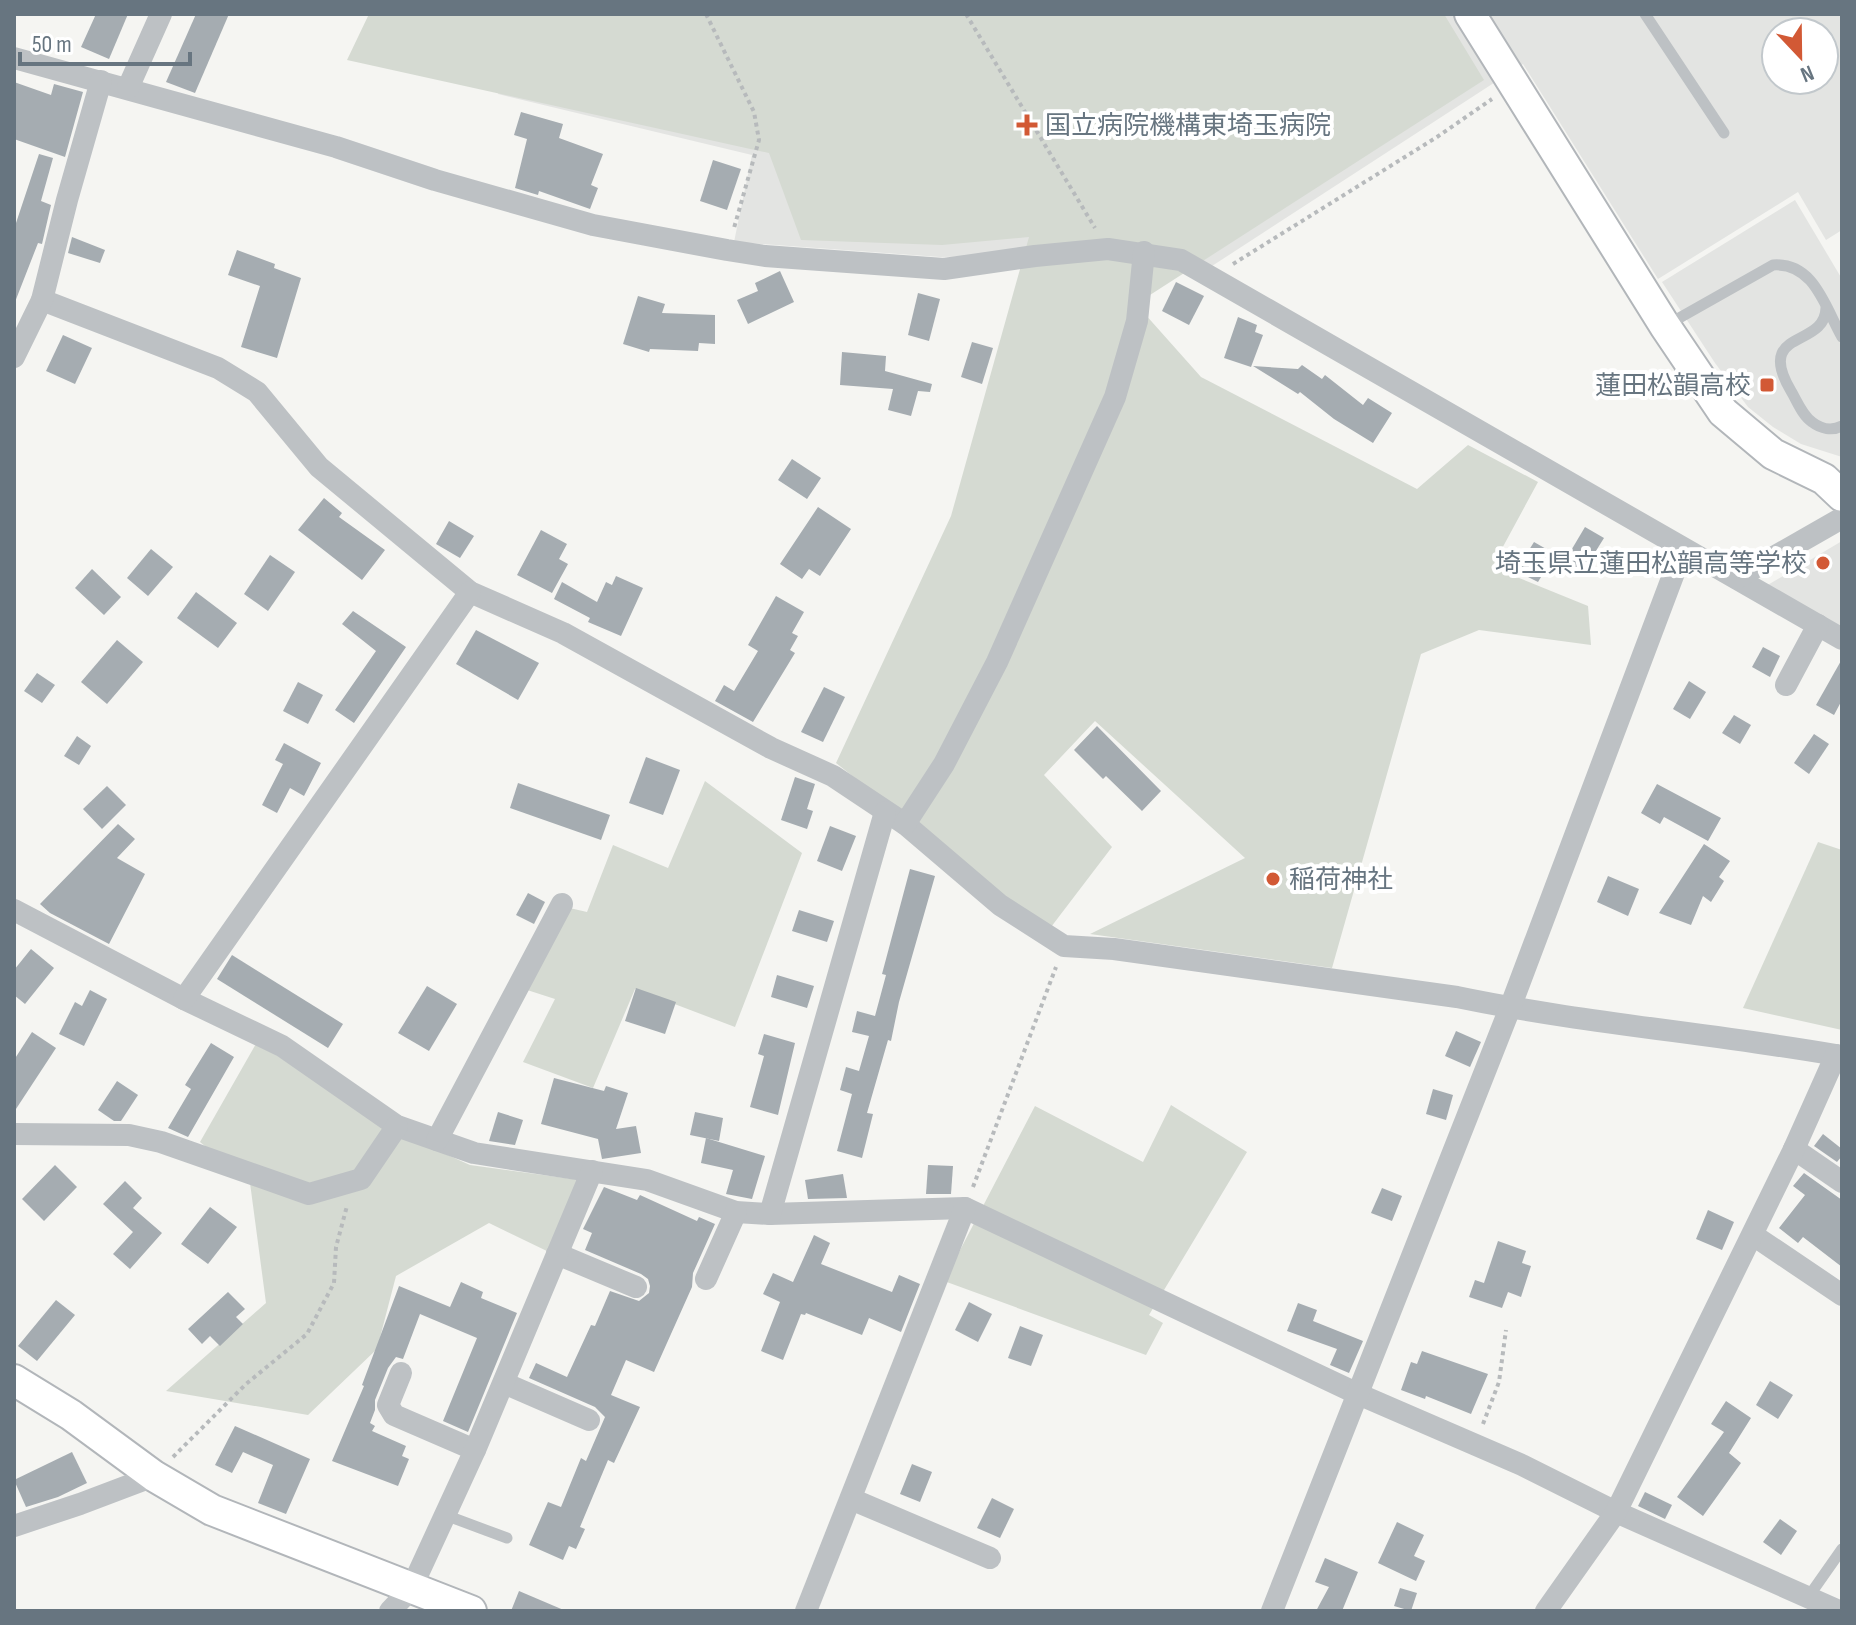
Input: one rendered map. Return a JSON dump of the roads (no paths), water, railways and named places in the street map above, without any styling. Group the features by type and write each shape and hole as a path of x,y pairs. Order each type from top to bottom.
{"street":[{"path":"128,88 161,14"},
{"path":"1470,14 1665,326 1723,412 1773,454 1824,479 1842,496"},
{"path":"14,58 128,88 593,225 727,250 765,256 944,269 1108,249 1181,260 1842,639"},
{"path":"14,357 42,300 101,81"},
{"path":"905,824 944,764 997,662 1115,397 1137,321 1144,252"},
{"path":"42,300 218,368 257,392 319,467 470,592 563,633 771,748 833,776 905,824 1000,905 1064,946 1114,949 1457,997 1510,1008 1712,1034 1839,1057 1616,1512 1546,1611"},
{"path":"1737,578 1842,518"},
{"path":"1272,1611 1510,1008 1683,549"},
{"path":"184,999 470,592"},
{"path":"1786,685 1818,625"},
{"path":"770,1214 885,812"},
{"path":"437,1140 562,904"},
{"path":"14,910 184,999 282,1046 397,1126 474,1153 647,1180 736,1212 770,1214 965,1208 1358,1394 1839,1611"},
{"path":"14,1134 129,1135 161,1142 309,1194 361,1179 397,1126"},
{"path":"1794,1149 1842,1182"},
{"path":"400,1600 475,1450 592,1171"},
{"path":"806,1611 965,1208"},
{"path":"706,1279 736,1212"},
{"path":"1753,1235 1842,1295"},
{"path":"557,1254 636,1287"},
{"path":"401,1373 388,1405 394,1415 475,1450"},
{"path":"14,1380 71,1415 154,1476 212,1510 400,1600 466,1610"},
{"path":"504,1383 589,1420"},
{"path":"14,1526 154,1476"},
{"path":"851,1499 990,1558"}],"lane":[{"path":"1645,14 1724,133"},
{"path":"1665,326 1773,265 1787,264 1800,269 1811,281 1842,337"},
{"path":"1826,307 1821,325 1789,342 1778,364 1807,418 1826,429 1842,426"},
{"path":"445,1515 507,1538"},
{"path":"1809,1596 1842,1549"}],"place":[{"name":"国立病院機構東埼玉病院","path":"1027,125"},
{"name":"蓮田松韻高校","path":"1767,385"},
{"name":"埼玉県立蓮田松韻高等学校","path":"1823,563"},
{"name":"稲荷神社","path":"1273,879"}]}
